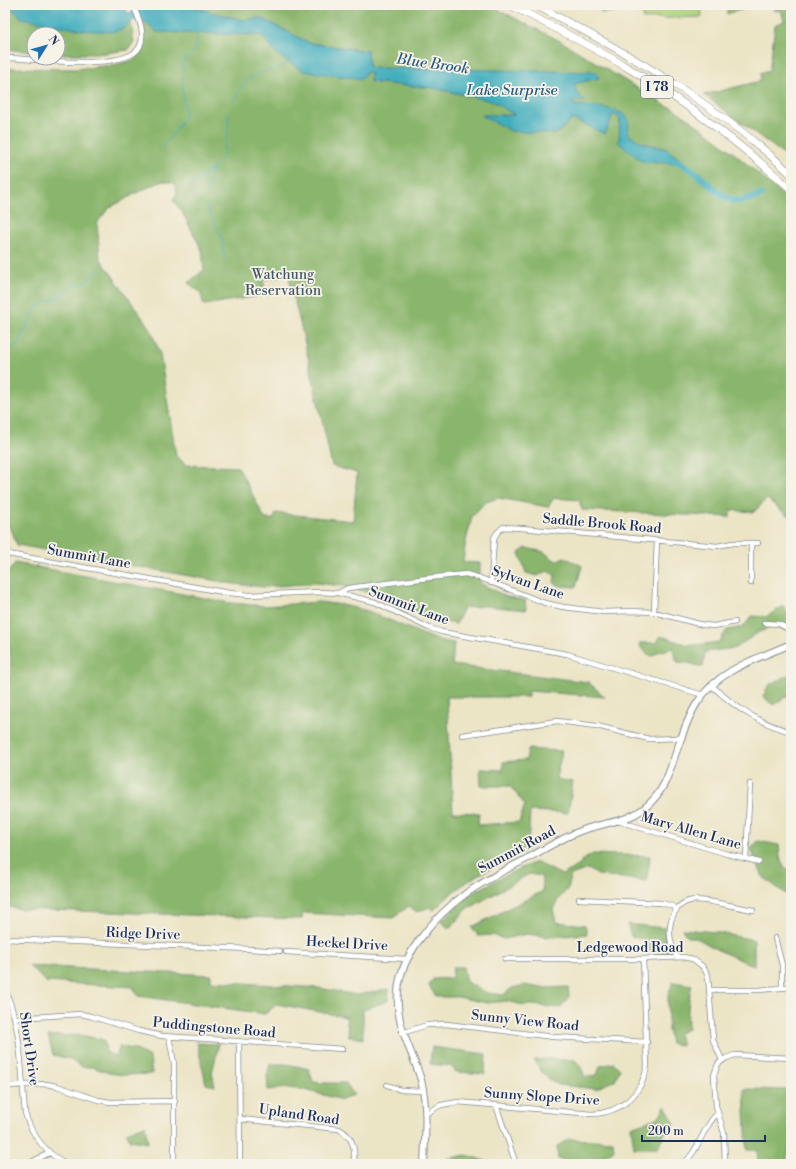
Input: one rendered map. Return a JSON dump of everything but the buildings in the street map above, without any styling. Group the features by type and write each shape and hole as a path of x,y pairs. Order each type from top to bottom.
{"highway":[{"name":"I 78","path":"510,5 635,72 722,131 791,189"},
{"name":"I 78","path":"535,5 617,49 698,100 751,139 791,174"}],"main road":[{"name":"Summit Road","path":"424,1164 425,1114 423,1091 421,1080 402,1033 399,1019 397,993 407,959 436,919 458,898 476,886 575,834 593,827 632,816 643,809 660,792 669,775 681,738 692,712 711,686 720,677 736,668 791,644"}],"street":[{"path":"5,58 70,63 118,59 133,54 139,48 142,36 133,6"},
{"name":"Saddle Brook Road","path":"491,582 494,538 496,533 504,527 717,546 733,543 758,543"},
{"path":"5,538 8,554 5,562"},
{"path":"654,612 657,540"},
{"path":"751,544 751,583"},
{"name":"Summit Lane","path":"8,554 229,593 249,595 320,592 338,593 375,602 429,628 442,632 567,654 703,695"},
{"name":"Sylvan Lane","path":"338,593 348,588 466,574 545,603 558,606 604,612 654,612 697,624 714,626 735,622"},
{"path":"764,623 779,624 791,630"},
{"path":"711,686 742,710 768,724 791,732"},
{"path":"462,735 557,721 597,726 649,739 681,738"},
{"path":"746,859 750,784"},
{"name":"Mary Allen Lane","path":"618,821 759,862"},
{"path":"579,899 662,903 677,909"},
{"path":"677,957 672,948 670,934 672,919 677,909 685,902 697,899 753,910"},
{"path":"775,938 782,965 782,988"},
{"name":"Ridge Drive","path":"5,939 280,951"},
{"name":"Heckel Drive","path":"286,952 407,959"},
{"name":"Ledgewood Road","path":"505,959 643,959 677,957 693,959 702,966 708,975 713,1040 722,1060"},
{"name":"Sunny Slope Drive","path":"425,1114 435,1108 452,1103 465,1102 592,1114 614,1110 629,1101 642,1083 647,1066 643,959"},
{"path":"709,990 759,990 791,987"},
{"name":"Short Drive","path":"5,990 15,1018 26,1113 30,1127 38,1140 49,1153 67,1164"},
{"name":"Puddingstone Road","path":"15,1018 81,1014 152,1034 169,1037 342,1049"},
{"name":"Sunny View Road","path":"402,1033 427,1025 446,1024 554,1037 647,1042"},
{"path":"169,1037 174,1063 174,1164"},
{"path":"239,1041 240,1164"},
{"path":"725,1164 724,1133 716,1106 714,1075 716,1067 722,1060 735,1055 791,1058"},
{"path":"5,1086 46,1084 57,1086 98,1100 110,1102 175,1101"},
{"path":"387,1085 401,1090 423,1091"},
{"path":"496,1105 516,1164"},
{"path":"683,1164 690,1158 710,1121 718,1113"},
{"name":"Upland Road","path":"240,1119 338,1129 347,1135 352,1141 355,1150 354,1164"},
{"path":"28,1164 49,1153"}],"green space":[{"name":"Watchung Reservation","path":"184,5 489,5 564,43 668,107 671,107 718,140 777,190 791,203 791,515 787,515 767,499 754,512 730,510 730,517 582,510 579,500 554,498 548,507 498,498 484,503 472,517 463,562 480,563 480,583 507,597 525,600 526,610 484,606 464,608 456,624 439,621 375,594 347,587 320,583 265,587 234,584 17,545 11,529 5,524 5,68 75,69 114,65 134,60 143,50 145,29 143,21 157,32 261,35 279,55 361,79 367,72 371,73 370,82 434,88 492,101 516,116 482,115 556,134 573,119 605,134 613,114 620,118 619,143 667,149 643,143 628,135 627,119 618,112 611,109 573,105 572,101 585,101 577,93 574,84 599,78 596,72 374,68 369,67 367,51 309,43 261,18 243,20","holes":["163,181 174,183 177,193 173,200 182,212 202,250 204,270 188,283 200,292 204,305 266,295 263,280 288,274 332,466 357,473 353,521 276,513 274,519 265,519 238,467 186,465 176,456 160,354 151,330 100,258 97,223 109,208 140,191"]},
{"path":"600,5 637,5 637,11 601,13"},
{"path":"642,5 701,5 702,17 643,19"},
{"path":"729,5 757,5 727,14 727,7"},
{"path":"771,5 791,5 791,162 774,147 704,95 760,81 761,72 769,72 775,25 784,21 781,10 775,11"},
{"path":"5,6 8,6 22,18 123,29 131,21 134,42 128,50 97,54 66,54 66,26 26,26 26,51 5,49"},
{"path":"526,548 544,552 556,561 564,557 582,566 576,587 561,586 554,583 555,575 547,571 537,576 526,573 519,553"},
{"path":"15,563 231,603 265,606 319,602 343,605 368,611 434,639 454,643 452,665 588,682 605,697 529,691 528,697 447,697 453,812 479,813 478,825 519,822 525,805 510,786 481,786 480,769 503,770 503,762 526,760 528,749 562,751 556,779 573,782 568,813 530,811 528,849 476,876 454,891 433,911 430,907 417,912 409,906 393,918 303,913 302,919 20,909 5,906 5,692 11,672 10,650 5,633 5,577"},
{"path":"784,606 791,623 791,631 773,627 759,632 735,648 705,652 703,667 677,662 673,648 658,652 651,657 641,648 639,643 656,643 661,636 688,645 719,642 727,630 743,627 752,616 766,617"},
{"path":"788,675 791,677 791,696 787,696 773,705 763,696 769,685"},
{"path":"758,841 779,845 782,863 791,871 791,898 763,877 751,849"},
{"path":"593,854 650,856 647,881 598,875 588,869 571,875 568,889 560,897 553,909 556,922 585,925 587,934 549,937 527,934 504,939 493,935 478,936 472,927 543,891 541,876 529,874 466,910 449,929 441,921 470,894 516,870 536,862 562,875 580,865 581,861"},
{"path":"627,924 664,928 669,954 648,955 644,940 631,936"},
{"path":"682,929 715,932 754,940 754,966 716,949 695,937 687,937"},
{"path":"29,966 211,975 211,981 319,988 357,995 389,989 388,1001 363,1010 363,1039 349,1036 346,1017 277,1004 265,1014 138,996 133,987 46,982"},
{"path":"453,967 463,967 466,982 487,993 503,995 512,988 524,985 542,988 568,987 569,997 560,1008 523,1005 506,1001 487,1003 458,997 436,997 429,986 433,979 452,978"},
{"path":"673,982 692,985 688,1007 688,1029 679,1033 682,1046 671,1043 668,1030 668,995"},
{"path":"81,1035 104,1040 106,1052 116,1057 120,1046 136,1050 150,1057 152,1074 123,1075 109,1073 92,1067 82,1067 69,1059 53,1055 48,1036"},
{"path":"197,1043 219,1044 212,1073 215,1086 206,1084"},
{"path":"432,1047 486,1054 485,1074 456,1072 450,1066 430,1064"},
{"path":"534,1060 575,1060 580,1065 585,1077 597,1075 600,1066 614,1063 620,1069 615,1080 596,1089 559,1085 551,1081 542,1072"},
{"path":"270,1064 287,1064 309,1069 313,1082 346,1083 354,1095 342,1100 305,1090 287,1088 268,1090 267,1076"},
{"path":"744,1089 791,1090 791,1147 789,1148 786,1164 758,1164 757,1150 747,1150"},
{"path":"665,1106 675,1123 664,1134 658,1148 634,1148 631,1127 659,1117"},
{"path":"145,1125 148,1143 130,1140 126,1132"},
{"path":"569,1139 613,1141 614,1150 603,1157 575,1161 558,1159 557,1146"},
{"path":"466,1155 489,1162 489,1164 446,1164 446,1159"}],"water":[{"name":"Lake Surprise","path":"120,5 129,13 138,10 140,5 184,5 243,20 261,18 309,43 367,51 369,67 374,68 596,72 599,78 574,84 577,93 585,101 572,101 573,105 611,109 624,115 628,119 629,135 643,143 667,149 685,164 643,162 619,143 620,118 613,114 605,134 573,119 556,134 511,131 481,115 515,115 492,101 434,88 370,82 371,73 367,72 361,79 303,71 278,55 261,35 157,32 143,21 141,17 132,21 123,29 112,32 82,30 22,18 9,6 5,6"}],"waterway":[{"path":"183,70 182,64 196,48 197,33"},
{"path":"232,102 249,79 257,73 282,66 288,59"},
{"path":"162,148 179,126 186,113 183,98 183,76"},
{"path":"206,194 213,168 223,158 229,111"},
{"name":"Blue Brook","path":"677,161 684,164 730,200 743,200 761,195"},
{"path":"190,187 213,168"},
{"path":"207,203 208,211 218,227 225,259"},
{"path":"5,352 7,349 11,350 19,342 29,324 32,313 36,308 46,302 62,296 70,286 82,285 98,270"}]}
